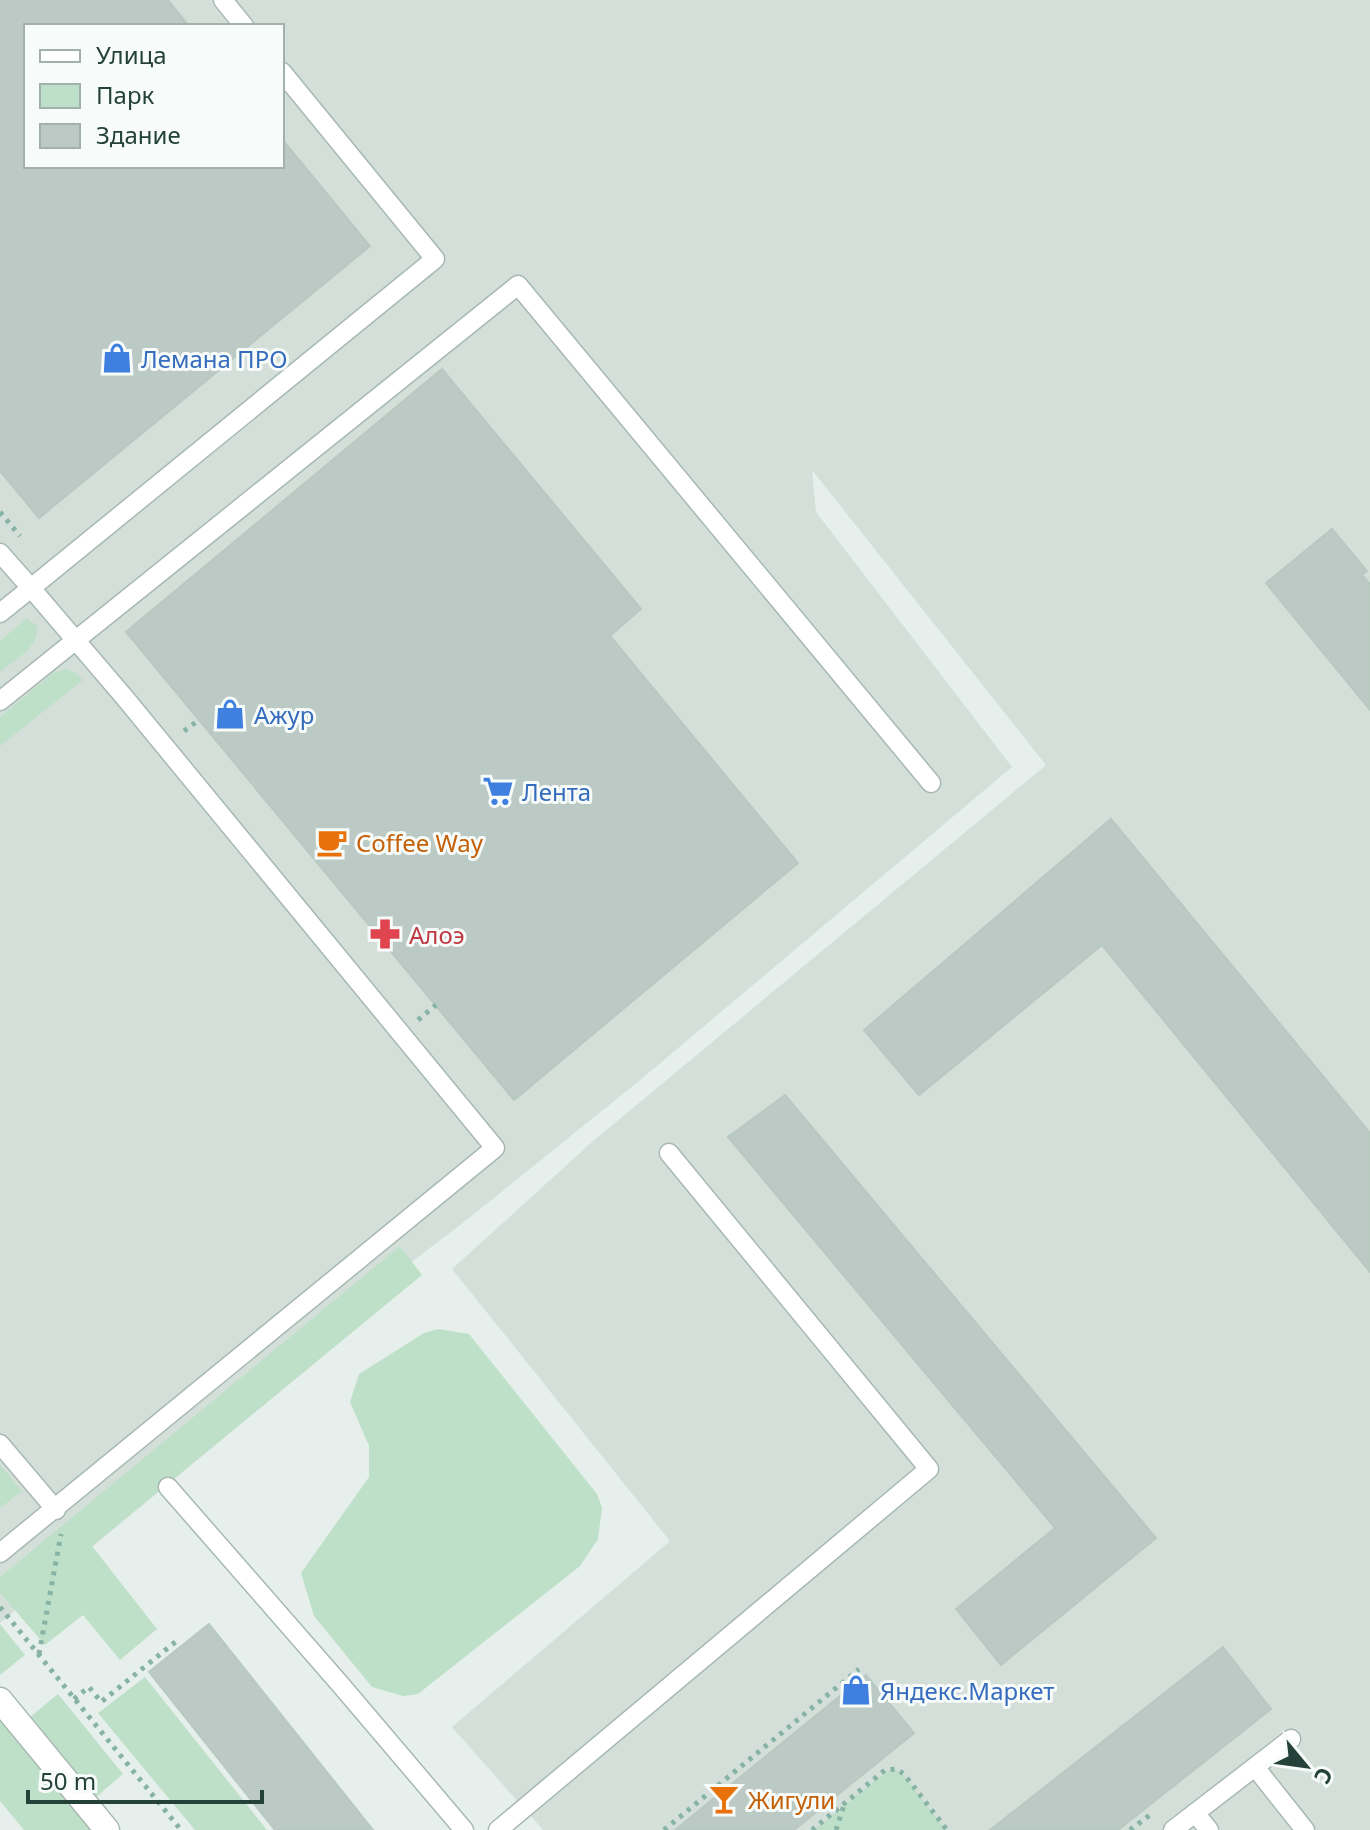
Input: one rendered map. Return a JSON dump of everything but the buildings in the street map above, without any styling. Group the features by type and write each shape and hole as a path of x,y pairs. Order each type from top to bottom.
{"street":[{"path":"0,1700 107,1830"}],"lane":[{"path":"223,0 242,24"},
{"path":"0,613 435,259 284,74"},
{"path":"0,701 518,285 931,783"},
{"path":"0,553 134,708 495,1148 59,1518 0,1553"},
{"path":"498,1830 929,1469 669,1153"},
{"path":"0,1444 59,1518"},
{"path":"168,1487 464,1830"},
{"path":"1173,1830 1291,1739"},
{"path":"1255,1767 1305,1830"},
{"path":"1195,1813 1209,1830"}],"path":[{"path":"0,512 20,536"},
{"path":"179,735 199,720"},
{"path":"414,1023 436,1005"},
{"path":"39,1655 59,1518"},
{"path":"0,1607 181,1830"},
{"path":"74,1699 89,1687 101,1702 179,1639"},
{"path":"664,1830 859,1669"},
{"path":"812,1830 885,1770 896,1769 904,1774 947,1830"},
{"path":"836,1830 844,1804"}],"shaded area":[{"path":"0,0 1370,0 1370,1830 543,1830 452,1727 670,1541 452,1269 592,1142 1046,765 812,470 816,512 1012,767 639,1081 464,1222 296,1350 310,1367 0,1623"}],"green space":[{"path":"27,618 37,626 35,640 31,647 0,672 0,641"},
{"path":"65,669 83,680 0,746 0,717 53,673"},
{"path":"400,1246 422,1275 92,1546 157,1629 120,1660 83,1615 45,1645 0,1593 0,1577"},
{"path":"438,1329 469,1334 597,1494 602,1508 598,1539 580,1566 418,1694 403,1696 372,1687 314,1616 301,1573 369,1477 369,1446 350,1402 359,1374 424,1333"},
{"path":"0,1465 22,1491 0,1508"},
{"path":"0,1624 25,1655 0,1675"},
{"path":"145,1677 267,1830 195,1830 98,1713"},
{"path":"58,1694 123,1774 95,1798 29,1718"},
{"path":"0,1712 98,1830 24,1830 0,1801"},
{"path":"895,1769 946,1830 814,1830 886,1772"}],"place":[{"name":"Лемана ПРО","path":"117,358"},
{"name":"Ажур","path":"230,714"},
{"name":"Лента","path":"498,791"},
{"name":"Coffee Way","path":"332,842"},
{"name":"Алоэ","path":"385,934"},
{"name":"Яндекс.Маркет","path":"856,1690"},
{"name":"Жигули","path":"724,1799"}]}
